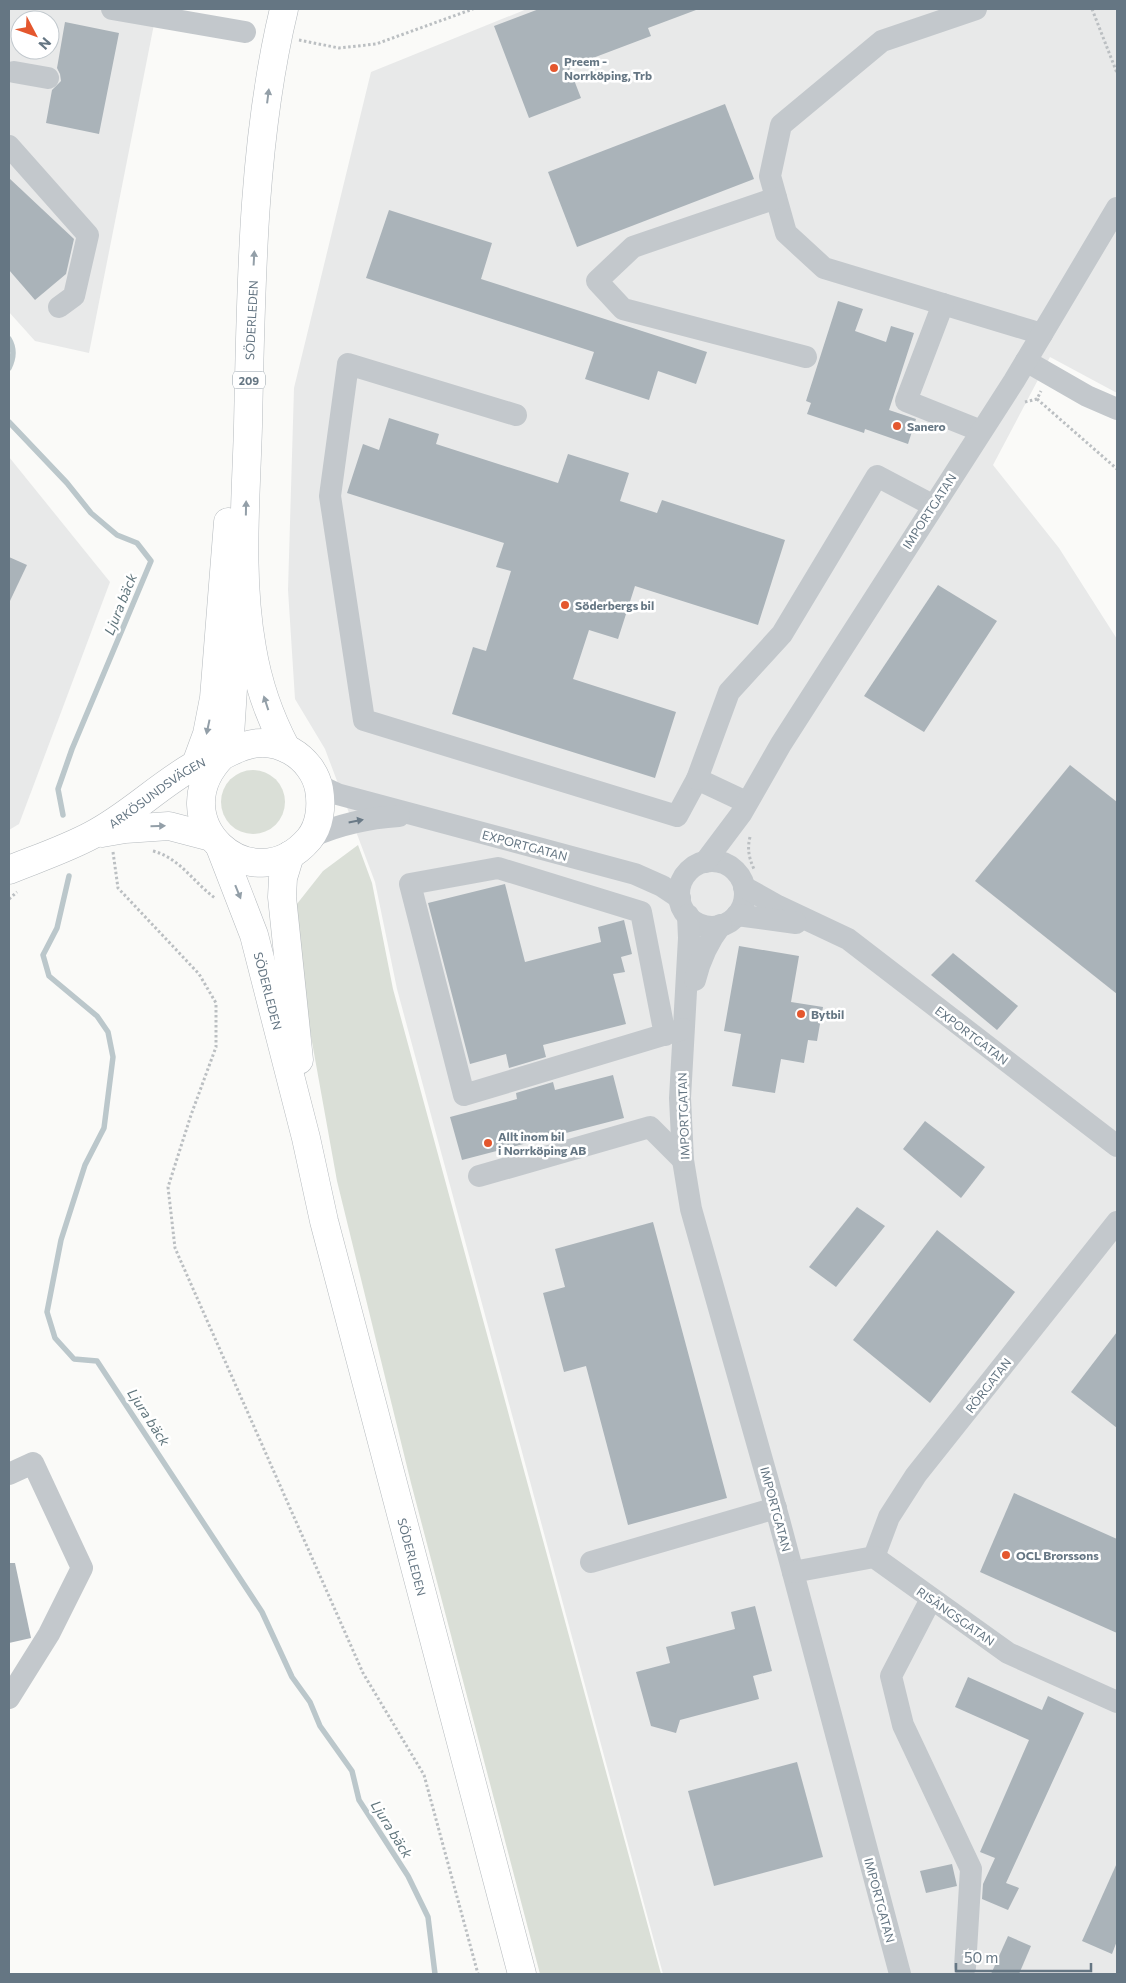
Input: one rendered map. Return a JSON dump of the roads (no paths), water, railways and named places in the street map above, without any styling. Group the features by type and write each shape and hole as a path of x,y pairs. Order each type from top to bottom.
{"main road":[{"name":"SÖDERLEDEN","path":"196,764 207,734 214,698 228,522 236,239 247,121 265,9"},
{"name":"SÖDERLEDEN","path":"284,9 270,82 256,223 250,345 246,525 247,605 252,647 267,709 286,748"},
{"name":"SÖDERLEDEN","path":"226,753 234,673 228,522"},
{"path":"251,743 275,744 286,748 306,763 318,785 320,812 310,837 279,859 242,860 215,842 201,813 202,788 210,770 226,753 251,743"},
{"name":"ARKÖSUNDSVÄGEN","path":"103,843 196,764 226,753"},
{"name":"ARKÖSUNDSVÄGEN","path":"9,870 103,843 134,828 169,826 215,842"},
{"name":"SÖDERLEDEN","path":"215,842 254,936 306,1138 324,1221 522,1974"},
{"name":"SÖDERLEDEN","path":"279,859 264,882 268,926 300,1071 306,1138"}],"street":[{"path":"112,9 223,18 245,32"},
{"path":"976,9 882,41 781,126 770,176 786,233 824,268 1042,334"},
{"path":"14,72 48,78"},
{"path":"9,146 88,236 74,296 59,307"},
{"path":"776,198 633,247 597,281 623,309 806,356"},
{"name":"IMPORTGATAN","path":"696,868 744,808 932,505 1026,361 1117,208"},
{"path":"943,304 906,402 981,431"},
{"path":"1026,361 1087,396 1117,409"},
{"path":"516,416 348,364 330,496 364,720 677,816 697,779 729,692 782,634 877,476 932,505"},
{"path":"697,779 744,808"},
{"name":"EXPORTGATAN","path":"318,785 328,791 636,874 662,886 684,907"},
{"name":"IMPORTGATAN","path":"740,878 736,848 744,808"},
{"name":"EXPORTGATAN","path":"310,837 336,826 355,821 416,815"},
{"path":"721,862 740,878 743,906 729,920 703,925 684,907 681,885 696,868 721,862"},
{"path":"498,868 641,912 677,1035 464,1095 410,884 498,868"},
{"name":"EXPORTGATAN","path":"636,874 663,875 696,868"},
{"name":"EXPORTGATAN","path":"740,878 759,897 848,940 1117,1146"},
{"name":"IMPORTGATAN","path":"684,907 689,938 677,1035 683,1160 691,1209 776,1508 900,1974"},
{"name":"IMPORTGATAN","path":"677,1035 700,961 710,940 729,920"},
{"name":"EXPORTGATAN","path":"729,920 824,928"},
{"path":"479,1176 650,1128 683,1160"},
{"name":"RÖRGATAN","path":"874,1557 889,1517 916,1475 1117,1222"},
{"path":"9,1474 33,1463 82,1568 49,1634 9,1698"},
{"path":"591,1562 776,1508"},
{"path":"793,1572 874,1557"},
{"name":"RISÄNGSGATAN","path":"874,1557 1008,1653 1117,1702"},
{"path":"931,1599 890,1676 903,1725 971,1869 965,1967"}],"waterway":[{"name":"Ljura bäck","path":"9,339 13,354 9,368"},
{"name":"Ljura bäck","path":"9,422 67,483 91,513 117,535 137,543 151,561 72,749 58,789 63,815"},
{"name":"Ljura bäck","path":"69,876 57,928 43,955 49,976 97,1016 108,1032 113,1057 104,1128 85,1165 61,1240 47,1312 55,1338 74,1359 97,1361 262,1612 292,1677 310,1702 320,1726 352,1771 359,1800 408,1876 428,1917 435,1974"}],"place":[{"name":"Preem - Norrköping, Trb","path":"554,68"},
{"name":"Sanero","path":"897,426"},
{"name":"Söderbergs bil","path":"565,605"},
{"name":"Bytbil","path":"801,1014"},
{"name":"Allt inom bil i Norrköping AB","path":"488,1143"},
{"name":"OCL Brorssons","path":"1006,1555"}]}
